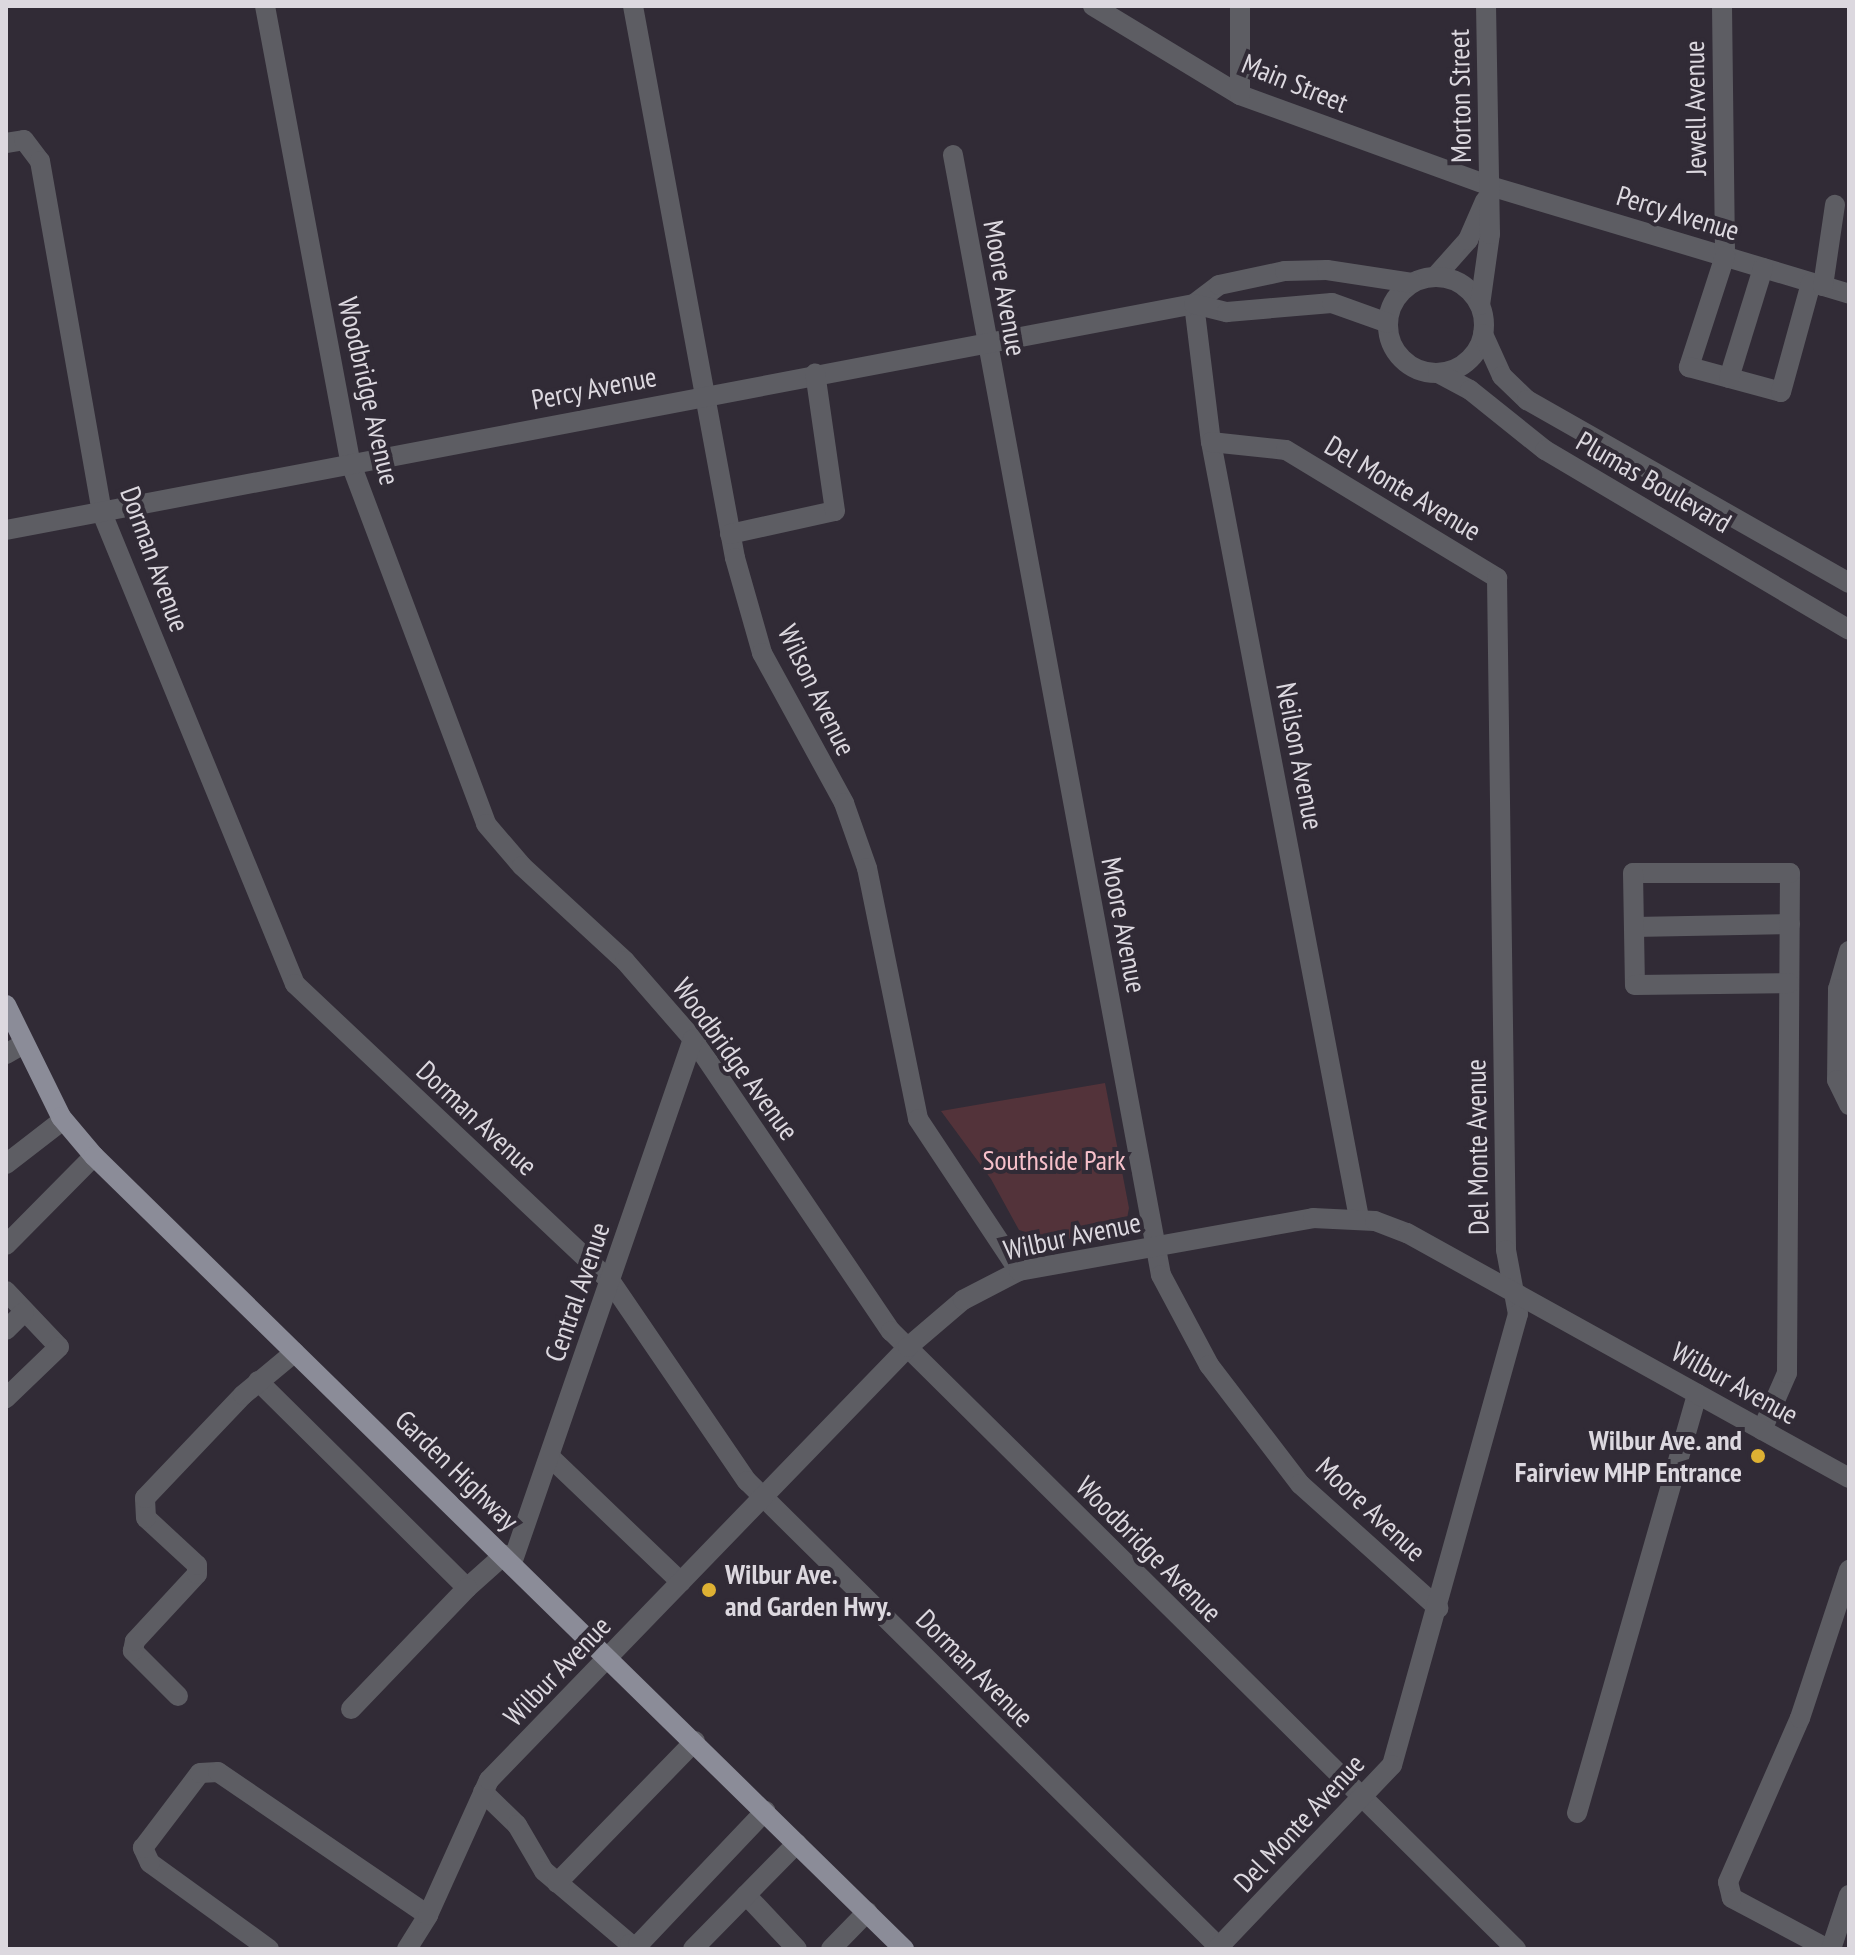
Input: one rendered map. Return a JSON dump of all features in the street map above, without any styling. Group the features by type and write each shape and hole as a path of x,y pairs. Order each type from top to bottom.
{"main road":[{"name":"Garden Highway","path":"6,1005 14,1049 63,1120 94,1156 695,1741 904,1949"}],"street":[{"name":"Woodbridge Avenue","path":"265,6 351,464 486,824 522,866 625,961 693,1039 908,1347 1362,1802 1516,1949"},
{"name":"Wilson Avenue","path":"633,6 707,395 730,534 762,653 844,803 867,868 918,1119 1019,1271"},
{"name":"Main Street","path":"1093,6 1240,95 1490,186"},
{"path":"1240,6 1240,95"},
{"name":"Morton Street","path":"1480,305 1490,234 1486,6"},
{"name":"Jewell Avenue","path":"1722,6 1725,256 1689,367 1729,378"},
{"name":"Dorman Avenue","path":"15,142 40,161 102,513 295,984 611,1282 763,1498 1219,1948"},
{"name":"Moore Avenue","path":"953,155 1161,1275 1209,1365 1300,1484 1438,1608"},
{"name":"Percy Avenue","path":"1490,186 1849,294"},
{"name":"Morton Street","path":"1435,277 1468,240 1490,186"},
{"path":"1763,268 1729,378 1781,392 1817,284 1835,205"},
{"name":"Percy Avenue","path":"1194,304 1219,285 1285,271 1327,270 1412,283"},
{"path":"1435,277 1469,290 1480,305 1483,334 1467,362 1438,373 1408,364 1390,339 1388,323 1400,294 1412,283 1435,277"},
{"name":"Percy Avenue","path":"6,530 986,340 1194,304 1227,312 1332,303 1388,323"},
{"name":"Neilson Avenue","path":"1194,304 1211,442 1359,1218"},
{"name":"Plumas Boulevard","path":"1483,334 1502,376 1527,400 1849,583"},
{"path":"730,534 835,511 815,373"},
{"name":"Plumas Boulevard","path":"1438,373 1470,390 1545,450 1846,621"},
{"name":"Del Monte Avenue","path":"1211,442 1286,450 1497,578 1506,1250 1517,1325 1392,1765 1362,1802 1219,1948"},
{"path":"1762,1430 1787,1373 1790,873 1633,873 1635,985 1789,983"},
{"path":"1634,927 1790,924"},
{"path":"1849,951 1838,989 1837,1080 1849,1105"},
{"name":"Central Avenue","path":"508,1559 550,1457 693,1039"},
{"path":"6,1164 63,1120"},
{"path":"6,1245 94,1156"},
{"name":"Wilbur Avenue","path":"407,1949 428,1915 483,1792 908,1347 963,1300 1019,1271 1313,1218 1359,1218 1407,1233 1849,1478"},
{"path":"6,1291 59,1347 6,1398"},
{"path":"6,1330 24,1312"},
{"path":"178,1696 133,1651 135,1641 197,1574 197,1565 146,1518 145,1498 258,1381 295,1352"},
{"path":"258,1381 467,1588"},
{"path":"1577,1813 1697,1394"},
{"path":"550,1457 681,1582"},
{"path":"351,1709 467,1588 508,1559"},
{"path":"1849,1570 1800,1718 1728,1882 1732,1898 1830,1949 1849,1895"},
{"path":"557,1883 695,1741"},
{"path":"269,1949 150,1863 143,1848 200,1773 218,1772 428,1915"},
{"path":"483,1792 517,1825 530,1851 557,1883 623,1941 638,1945 765,1811"},
{"path":"693,1949 797,1843"},
{"path":"746,1895 797,1949"},
{"path":"831,1949 867,1912"}],"green space":[{"name":"Southside Park","path":"1105,1083 1129,1208 1126,1224 1120,1230 1057,1241 1019,1230 991,1179 941,1111"}],"place":[{"name":"Wilbur Ave. and Fairview MHP Entrance","path":"1758,1456"},
{"name":"Wilbur Ave. and Garden Hwy.","path":"709,1590"}]}
